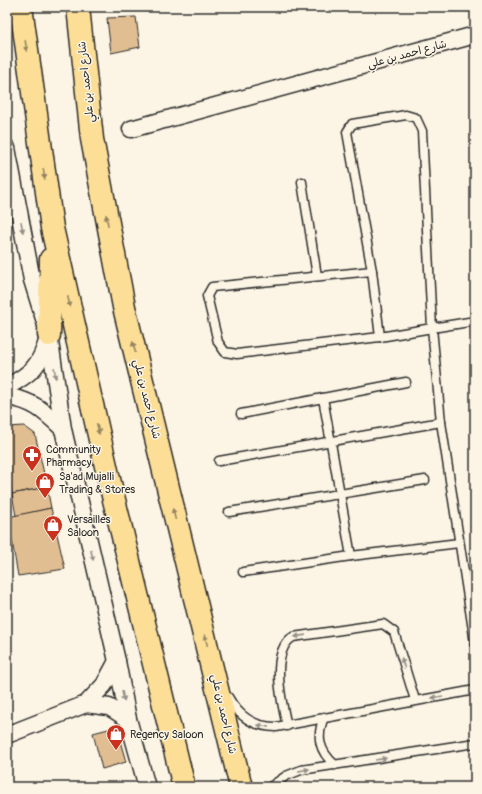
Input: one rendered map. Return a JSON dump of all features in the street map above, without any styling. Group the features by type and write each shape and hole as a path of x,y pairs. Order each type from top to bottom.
{"main road":[{"path":"21,7 52,228 108,475 184,787"},
{"name":"شارع احمد بن علي","path":"78,7 92,139 124,307 148,402 171,505 215,674 241,787"},
{"path":"49,335 52,228"}],"street":[{"name":"شارع احمد بن علي","path":"131,128 475,36"},
{"path":"7,148 31,273 49,335 62,429 116,661 128,720 147,787"},
{"path":"7,387 36,368 44,354 49,335"},
{"path":"7,397 18,398 42,408 62,429"},
{"path":"7,735 86,704 104,685 116,661"},
{"path":"86,704 109,707 128,720"}],"lane":[{"path":"380,337 372,271 347,132 352,124 406,115 416,118 422,131 432,328 441,422 475,643"},
{"path":"302,182 317,276"},
{"path":"372,271 212,287 207,296 218,342 225,352 237,354 380,337 475,321"},
{"path":"241,414 406,382"},
{"path":"323,398 351,556"},
{"path":"219,462 330,440 441,422"},
{"path":"229,512 425,480"},
{"path":"243,572 351,556 460,543"},
{"path":"287,726 280,692 279,662 283,646 287,640 292,637 383,624 394,632 415,700"},
{"path":"215,674 234,709 254,724 266,727 287,726 415,700 475,690"},
{"path":"324,718 320,728 320,743 326,758 335,765"},
{"path":"270,787 286,776 301,770 475,743"}],"building":[{"path":"136,17 140,47 111,53 107,18"},
{"path":"24,426 35,434 47,487 12,494 7,465 7,427"},
{"path":"47,487 51,508 16,516 12,494"},
{"path":"51,508 65,569 18,576 8,517"},
{"path":"116,727 126,762 102,769 93,733"}],"place":[{"name":"Community Pharmacy","path":"32,472"},
{"name":"Sa'ad Mujalli Trading & Stores","path":"45,499"},
{"name":"Versailles Saloon","path":"53,542"},
{"name":"Regency Saloon","path":"116,751"}]}
